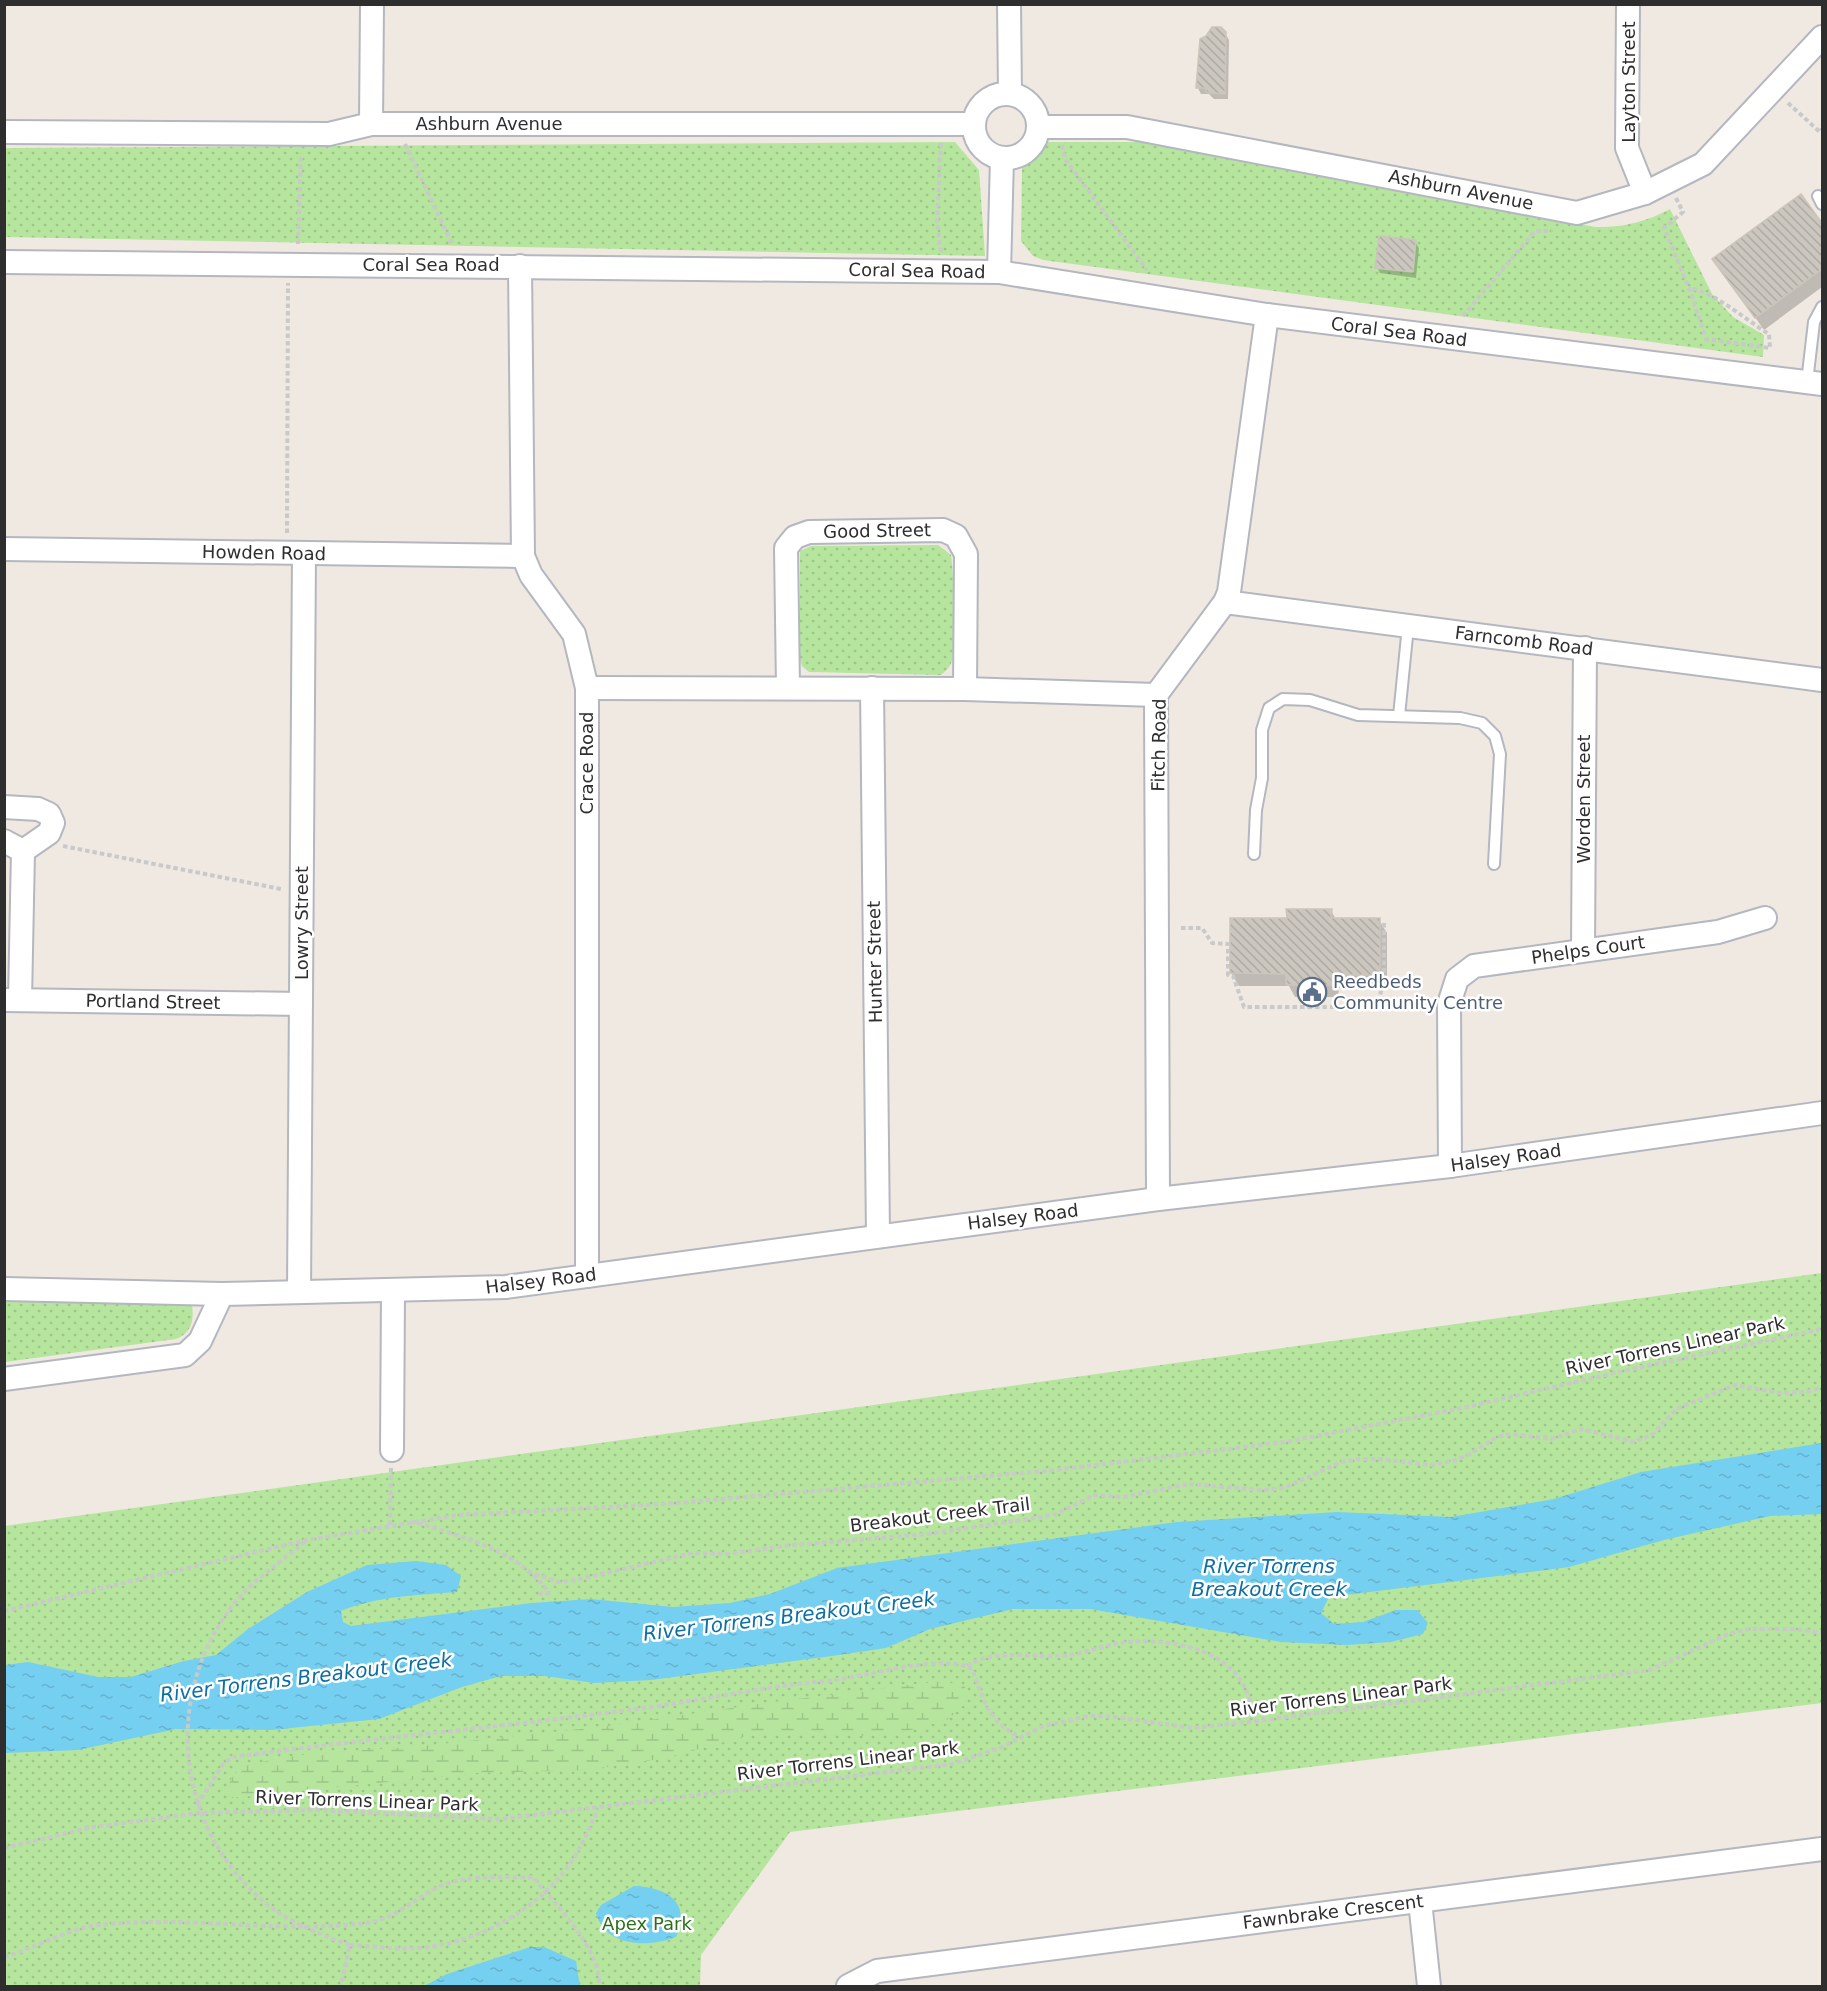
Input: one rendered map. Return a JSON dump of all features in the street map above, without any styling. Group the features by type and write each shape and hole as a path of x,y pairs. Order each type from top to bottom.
{"street":[{"path":"371,124 372,4"},
{"path":"1009,4 1010,94"},
{"name":"Layton Street","path":"1628,4 1627,148 1645,194"},
{"name":"Ashburn Avenue","path":"1039,127 1127,127 1577,213 1645,194 1703,164 1822,38"},
{"path":"1010,94 1023,98 1032,106 1039,127 1036,138 1028,149 1016,156 1002,158 982,147 975,136 974,124 976,113 984,102 994,96 1010,94"},
{"name":"Ashburn Avenue","path":"4,132 329,134 371,124 974,124"},
{"path":"999,272 1002,158"},
{"name":"Coral Sea Road","path":"4,262 999,272 1267,315 1815,383"},
{"name":"Crace Road","path":"520,266 523,556 531,575 574,634 587,688 587,1276"},
{"name":"Fitch Road","path":"1158,1200 1156,695 1225,602 1232,582 1267,315"},
{"name":"Good Street","path":"788,687 786,548 790,541 808,532 943,530 956,536 966,554 964,689"},
{"name":"Howden Road","path":"4,549 523,556"},
{"name":"Lowry Street","path":"295,553 302,893 299,1292"},
{"name":"Farncomb Road","path":"1225,602 1822,680"},
{"name":"Worden Street","path":"1583,950 1585,648"},
{"path":"587,688 964,689 1156,695"},
{"name":"Hunter Street","path":"872,688 878,1236"},
{"path":"4,807 38,809 49,814 53,823 49,833 14,846 12,1000"},
{"name":"Phelps Court","path":"1450,1166 1449,1004 1457,979 1474,966 1718,932 1766,918"},
{"name":"Portland Street","path":"12,1000 301,1004"},
{"name":"Halsey Road","path":"4,1289 222,1294 506,1287 1158,1200 1450,1166 1822,1113"},
{"path":"392,1450 393,1291"},
{"path":"4,1379 185,1355 200,1341 222,1294"},
{"name":"Fawnbrake Crescent","path":"848,1986 877,1971 1822,1849"},
{"path":"1420,1901 1429,1986"}],"lane":[{"path":"1815,383 1814,322 1822,307"},
{"path":"1399,716 1408,626"},
{"path":"1254,855 1256,810 1262,778 1262,730 1269,708 1283,699 1310,700 1358,715 1460,718 1482,723 1495,736 1500,754 1494,864"}],"path":[{"path":"1782,99 1820,132 1822,129"},
{"path":"396,124 462,266"},
{"path":"942,124 937,222 944,271"},
{"path":"295,553 292,264 302,134"},
{"path":"1061,142 1065,159 1147,270"},
{"path":"1667,182 1683,212 1664,228 1689,288 1706,339 1770,348 1769,334 1729,309 1713,295 1689,288"},
{"path":"1463,316 1535,231 1556,231"},
{"path":"49,833 65,848 302,893"},
{"path":"1181,928 1202,928 1212,943 1228,944 1228,975 1233,976 1244,1007 1377,1007 1384,979 1384,923"},
{"name":"River Torrens Linear Park","path":"4,1611 307,1540 409,1521 458,1515 664,1504 1055,1470 1274,1443 1462,1408 1822,1329"},
{"name":"Breakout Creek Trail","path":"528,1571 558,1582 693,1553 726,1554 792,1545 928,1534 1056,1514 1095,1496 1124,1497 1188,1484 1261,1490 1284,1488 1341,1462 1380,1459 1430,1465 1453,1461 1497,1437 1510,1434 1551,1439 1581,1429 1634,1442 1653,1434 1676,1409 1735,1385 1780,1393 1806,1392 1822,1387"},
{"path":"390,1525 392,1450"},
{"path":"409,1521 486,1546 528,1571 549,1593 537,1594"},
{"path":"307,1540 245,1591 227,1614 206,1650 190,1700 186,1748 189,1777 199,1813 219,1850 246,1884 270,1907 304,1927 350,1945 386,1948 435,1946 472,1936 519,1912 561,1876 587,1833 598,1809"},
{"name":"River Torrens Linear Park","path":"4,1848 93,1827 199,1813 316,1810 500,1819 598,1809 952,1764 984,1755 1043,1726 1089,1716 1116,1717 1186,1728 1257,1721 1650,1670 1728,1634 1749,1629 1797,1629 1822,1633"},
{"path":"967,1666 987,1657 1065,1656 1121,1643 1173,1644 1210,1656 1230,1668 1244,1686 1257,1721"},
{"path":"197,1805 224,1763 233,1758 653,1707 773,1686 870,1675 938,1661 972,1669 994,1720 1003,1729 1020,1738"},
{"path":"4,1957 71,1930 99,1925 209,1923 304,1927 368,1923 406,1909 442,1886 470,1879 533,1877 582,1939 596,1962 599,1986"},
{"path":"341,1986 350,1945"}],"green space":[{"path":"955,142 979,170 985,256 5,237 5,148"},
{"path":"1048,142 1164,142 1595,227 1634,223 1670,209 1712,294 1733,317 1764,335 1763,357 1043,260 1033,256 1021,241 1022,165 1028,155"},
{"path":"938,545 951,555 954,592 952,660 941,675 809,672 802,666 800,659 800,551 811,546"},
{"name":"Apex Park","path":"1822,1273 1822,1703 790,1832 701,1955 700,1986 5,1986 4,1526"},
{"path":"4,1293 192,1304 193,1316 189,1329 176,1339 5,1362"},
{"path":"942,1681 965,1686 965,1704 947,1720 903,1732 860,1736 819,1732 750,1735 666,1758 586,1770 476,1773 232,1798 227,1789 231,1779 243,1765 308,1754 421,1746 608,1726"}],"water":[{"name":"River Torrens Breakout Creek","path":"1822,1443 1822,1514 1770,1516 1664,1540 1569,1567 1329,1597 1321,1613 1334,1624 1363,1622 1396,1610 1417,1610 1428,1623 1423,1634 1391,1642 1347,1645 1281,1642 1090,1609 1013,1609 930,1629 886,1648 832,1656 651,1680 594,1683 545,1676 501,1676 462,1687 379,1719 272,1730 176,1729 78,1750 5,1753 5,1665 28,1662 98,1677 131,1677 184,1661 216,1655 248,1629 307,1592 367,1565 416,1561 446,1565 461,1576 457,1592 383,1599 341,1611 343,1622 351,1626 532,1603 591,1599 673,1607 730,1603 770,1594 837,1568 1177,1522 1337,1512 1451,1517 1554,1499 1641,1472"},
{"path":"634,1886 656,1889 673,1899 681,1914 676,1937 665,1941 641,1943 629,1942 608,1933 596,1913 601,1905"},
{"path":"530,1947 544,1947 576,1961 580,1986 424,1986 447,1974"}],"building":[{"path":"1212,27 1221,27 1226,32 1225,94 1210,93 1206,92 1206,88 1196,88 1200,39 1206,36"},
{"path":"1801,194 1822,223 1822,269 1755,318 1712,259"},
{"path":"1379,236 1416,240 1413,272 1375,268"},
{"path":"1286,909 1332,909 1331,918 1380,918 1380,975 1332,975 1332,985 1286,985 1286,974 1230,973 1230,918 1287,918"}],"place":[{"name":"Reedbeds Community Centre","path":"1312,992"}]}
